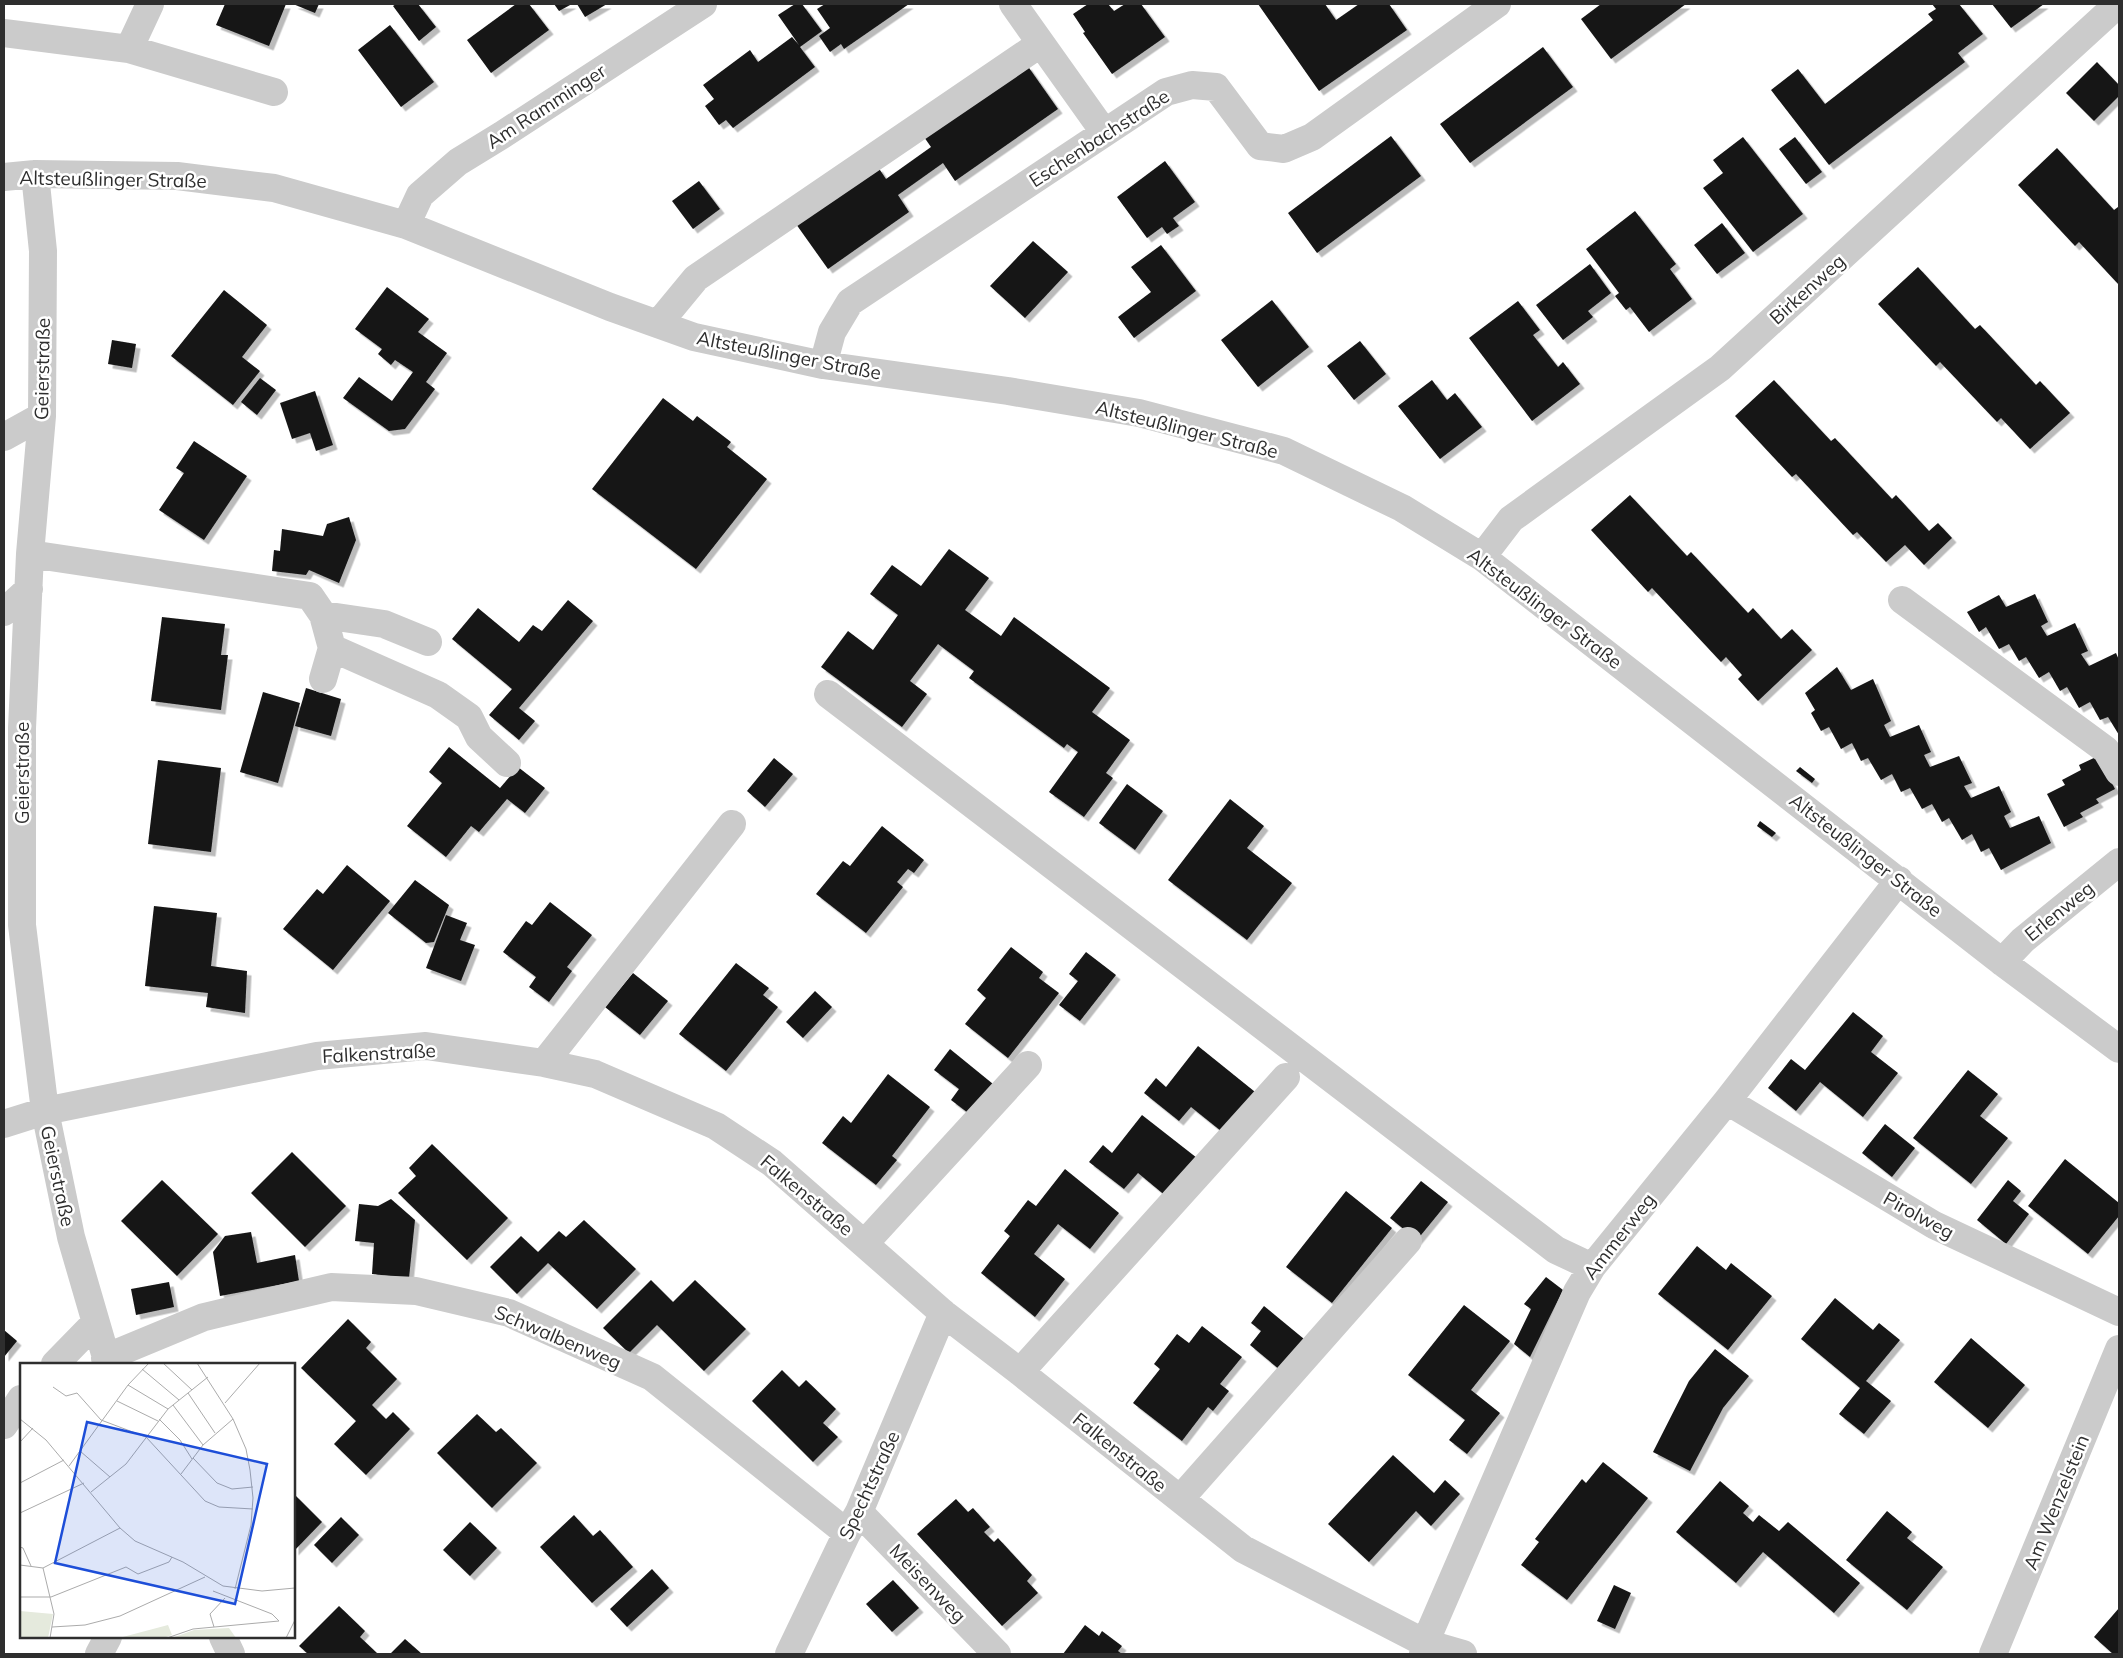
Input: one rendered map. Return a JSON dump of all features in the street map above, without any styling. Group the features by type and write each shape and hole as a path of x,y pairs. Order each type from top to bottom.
{"street":[{"path":"129,49 150,4"},
{"name":"Am Ramminger","path":"406,225 420,195 458,162 703,4"},
{"path":"1013,4 1104,132"},
{"name":"Eschenbachstraße","path":"823,365 832,332 850,302 1166,92 1192,85 1216,87 1260,146 1284,149 1312,137 1497,4"},
{"name":"Birkenweg","path":"1482,557 1511,519 1720,368 2118,4"},
{"path":"4,33 129,49 274,92"},
{"path":"658,324 696,278 1040,44"},
{"name":"Altsteußlinger Straße","path":"4,177 36,174 177,176 274,188 406,225 610,307 694,337 823,365 1008,391 1138,413 1284,451 1402,508 1482,557 2002,962 2119,1049"},
{"name":"Geierstraße","path":"36,174 43,251 42,416 30,554 22,728 13,856 45,1112 71,1237 107,1361"},
{"path":"4,437 42,416"},
{"path":"30,554 310,596 323,615 332,648 323,679"},
{"path":"4,612 29,589"},
{"path":"1902,600 2106,750 2119,772"},
{"path":"323,615 384,624 428,642"},
{"path":"332,648 438,695 469,717 479,737 507,763"},
{"path":"828,694 1548,1244 1592,1267"},
{"path":"544,1063 732,824"},
{"name":"Erlenweg","path":"2002,962 2023,940 2119,862"},
{"name":"Ammerweg","path":"1424,1649 1577,1292 1592,1267 1727,1101 1899,880"},
{"name":"Falkenstraße","path":"4,1124 45,1112 317,1056 426,1046 544,1063 595,1074 716,1126 772,1163 943,1313 1243,1549 1424,1649 1463,1654"},
{"path":"865,1244 1028,1065"},
{"path":"1020,1372 1286,1077"},
{"name":"Pirolweg","path":"1727,1101 1934,1225 2119,1312"},
{"path":"1180,1499 1408,1241"},
{"name":"Schwalbenweg","path":"107,1361 204,1317 331,1287 416,1291 510,1312 652,1377 853,1523"},
{"name":"Spechtstraße","path":"789,1654 853,1523 943,1313"},
{"path":"56,1363 95,1323"},
{"name":"Am Wenzelstein","path":"1993,1654 2119,1349"},
{"path":"4,1425 20,1401"},
{"name":"Meisenweg","path":"853,1523 997,1654"},
{"path":"99,1654 107,1638"},
{"path":"223,1638 231,1654"}],"building":[{"path":"225,4 286,4 269,46 216,25"},
{"path":"293,4 319,4 315,13"},
{"path":"396,4 418,4 436,27 419,41 393,6"},
{"path":"516,4 529,4 549,30 491,73 467,40"},
{"path":"554,4 572,4 559,11"},
{"path":"577,4 607,4 585,17"},
{"path":"795,4 802,4 822,31 800,47 815,67 733,128 726,120 719,125 705,106 714,99 703,85 750,50 758,62 792,37 799,45 778,15"},
{"path":"825,4 909,4 844,49 841,44 830,52 819,36 830,28 817,9"},
{"path":"1088,4 1108,4 1114,11 1125,4 1141,4 1165,37 1112,74 1083,33 1085,32 1073,14"},
{"path":"1258,4 1325,4 1336,20 1359,4 1389,4 1407,30 1319,91"},
{"path":"1601,4 1686,4 1611,59 1581,19"},
{"path":"1932,4 1959,4 1983,34 1958,53 1965,62 1829,165 1771,90 1798,69 1825,104 1933,20 1928,14 1936,9"},
{"path":"1992,4 2044,4 2011,28"},
{"path":"390,25 434,82 401,107 358,50"},
{"path":"1543,47 1573,87 1470,163 1440,124"},
{"path":"2097,62 2119,85 2119,96 2094,121 2066,93"},
{"path":"1027,65 1058,109 955,181 943,163 898,195 909,212 828,269 796,224 878,167 886,179 931,147 924,137"},
{"path":"1391,136 1421,176 1317,253 1288,213"},
{"path":"1743,137 1803,214 1753,252 1703,188 1723,173 1713,160"},
{"path":"1795,137 1822,172 1806,184 1779,149"},
{"path":"2057,148 2114,210 2119,208 2119,285 2079,242 2075,246 2018,185"},
{"path":"1165,161 1195,202 1173,218 1179,226 1167,234 1162,227 1147,238 1117,197"},
{"path":"699,181 720,209 693,229 672,201"},
{"path":"1635,211 1676,264 1670,269 1692,299 1649,332 1630,307 1626,310 1615,296 1619,293 1586,249"},
{"path":"1722,223 1745,253 1717,274 1694,245"},
{"path":"1033,241 1068,272 1025,318 990,286"},
{"path":"1161,245 1196,291 1134,338 1118,317 1151,292 1131,267"},
{"path":"1590,264 1611,293 1588,311 1593,317 1563,340 1536,305"},
{"path":"1918,267 1975,329 1980,325 2036,385 2040,381 2070,413 2030,449 2001,418 1997,422 1940,362 1936,366 1878,304"},
{"path":"387,287 429,319 418,332 447,353 426,382 435,389 405,429 389,431 343,398 359,377 392,401 413,372 395,360 391,365 378,354 382,349 355,329"},
{"path":"224,290 267,325 242,357 260,371 233,405 171,356"},
{"path":"1272,300 1309,347 1258,387 1221,340"},
{"path":"1518,301 1540,330 1533,335 1558,367 1563,362 1580,384 1532,421 1469,338"},
{"path":"112,340 136,344 132,368 108,364"},
{"path":"1360,341 1386,374 1354,400 1327,366"},
{"path":"260,378 276,390 257,415 241,402"},
{"path":"1432,380 1447,400 1455,393 1482,427 1440,459 1398,406"},
{"path":"1774,380 1831,441 1835,438 1892,499 1896,495 1929,531 1938,523 1952,538 1924,565 1905,545 1886,562 1857,532 1853,535 1796,474 1792,477 1735,416"},
{"path":"315,391 333,445 316,451 310,433 292,439 280,403"},
{"path":"663,398 693,421 697,416 731,442 727,447 767,479 696,569 592,489"},
{"path":"194,441 247,476 204,540 159,510 184,473 176,468"},
{"path":"1630,495 1687,556 1691,552 1748,613 1753,608 1781,639 1792,629 1812,650 1758,701 1738,679 1742,675 1726,657 1721,662 1652,588 1648,592 1591,530"},
{"path":"349,517 356,540 339,583 309,570 306,575 272,571 274,550 280,551 282,529 323,536 327,524"},
{"path":"949,549 989,578 965,610 1001,636 1014,617 1110,688 1092,712 1130,740 1106,773 1113,778 1084,817 1049,792 1078,752 1067,744 1064,748 969,678 974,671 938,644 910,681 927,694 902,727 821,667 848,631 873,650 898,615 870,594 892,565 921,586"},
{"path":"2035,594 2048,622 2041,626 2047,636 2075,623 2088,651 2081,654 2089,666 2116,653 2119,660 2119,735 2108,717 2100,720 2090,702 2079,708 2067,687 2060,691 2049,672 2039,678 2026,657 2019,661 2009,644 1999,649 1986,627 1979,632 1967,612 1999,595 2006,607"},
{"path":"568,600 593,621 519,708 535,721 519,740 489,715 512,689 452,639 478,608 519,642 533,625 542,631"},
{"path":"162,617 225,624 221,655 228,655 221,710 151,701"},
{"path":"1837,667 1851,690 1873,679 1891,721 1884,725 1890,737 1919,725 1931,752 1924,755 1930,767 1959,756 1972,783 1964,786 1971,798 1999,786 2011,812 2004,816 2010,828 2039,816 2051,843 2001,870 1989,848 1981,852 1972,834 1962,840 1949,818 1942,822 1932,804 1922,809 1910,788 1901,792 1892,774 1881,780 1868,758 1861,761 1852,743 1841,749 1829,727 1821,731 1811,713 1815,710 1805,693"},
{"path":"306,688 341,699 331,736 295,726"},
{"path":"263,692 300,703 278,783 240,772"},
{"path":"449,747 500,788 518,767 545,788 525,813 507,799 479,832 471,826 446,857 407,826 442,783 429,772"},
{"path":"2098,756 2115,789 2096,799 2099,803 2080,813 2083,817 2064,827 2047,794 2065,785 2062,780 2081,770 2079,765"},
{"path":"774,758 793,774 765,807 747,791"},
{"path":"158,760 221,768 211,852 148,844"},
{"path":"1800,767 1815,779 1812,783 1796,771"},
{"path":"1127,784 1163,811 1135,850 1099,823"},
{"path":"1230,799 1264,826 1247,848 1292,883 1247,940 1168,880"},
{"path":"1760,821 1776,833 1772,837 1757,826"},
{"path":"882,826 924,860 914,873 908,869 897,882 903,887 866,933 816,894 843,861 850,866"},
{"path":"347,865 390,901 333,970 283,929 317,889 323,894"},
{"path":"415,880 449,905 434,942 426,943 388,913"},
{"path":"550,902 592,935 567,967 572,971 549,1002 529,987 536,977 503,952 526,921 532,925"},
{"path":"154,906 217,913 211,966 247,971 245,1013 206,1007 208,993 145,986"},
{"path":"446,915 467,923 460,940 475,945 461,981 426,968"},
{"path":"1011,947 1043,972 1039,978 1059,993 1008,1058 965,1024 986,998 977,990"},
{"path":"1086,952 1116,975 1080,1021 1059,1005 1078,981 1069,974"},
{"path":"736,963 769,988 763,995 778,1007 726,1071 679,1034"},
{"path":"633,973 668,1001 640,1035 605,1007"},
{"path":"815,991 832,1007 803,1038 786,1022"},
{"path":"1853,1012 1883,1036 1871,1052 1898,1073 1863,1117 1820,1082 1796,1111 1768,1088 1791,1059 1805,1070"},
{"path":"1198,1046 1270,1104 1221,1131 1191,1107 1179,1121 1144,1093 1156,1078 1166,1087"},
{"path":"950,1049 993,1084 972,1116 951,1100 959,1089 934,1070"},
{"path":"1968,1070 1998,1094 1980,1116 2008,1138 1971,1184 1913,1138"},
{"path":"888,1074 930,1107 892,1156 897,1160 876,1185 822,1143 843,1116 851,1123"},
{"path":"1142,1115 1197,1158 1167,1197 1138,1173 1124,1189 1089,1162 1103,1145 1112,1153"},
{"path":"1885,1124 1915,1148 1892,1177 1862,1153"},
{"path":"432,1144 508,1218 467,1260 398,1193 416,1176 409,1168"},
{"path":"292,1152 346,1206 305,1247 251,1193"},
{"path":"2065,1159 2119,1203 2119,1216 2088,1254 2028,1206"},
{"path":"1065,1169 1119,1213 1090,1249 1058,1224 1034,1254 1065,1279 1035,1317 981,1273 1010,1236 1004,1231 1028,1200 1036,1206"},
{"path":"162,1180 218,1234 177,1276 121,1221"},
{"path":"2008,1180 2021,1191 2013,1201 2029,1214 2006,1244 1977,1220"},
{"path":"1421,1181 1448,1202 1417,1240 1390,1218"},
{"path":"1346,1191 1392,1228 1332,1303 1286,1267"},
{"path":"391,1199 415,1220 409,1278 372,1274 374,1243 355,1241 359,1204 378,1206"},
{"path":"584,1220 636,1269 597,1309 548,1263 517,1294 490,1267 521,1236 538,1252 559,1231 566,1237"},
{"path":"251,1232 257,1263 295,1255 299,1281 220,1296 213,1252 225,1236"},
{"path":"1697,1246 1726,1270 1731,1263 1772,1296 1728,1350 1658,1294"},
{"path":"1546,1277 1563,1290 1530,1357 1514,1344 1531,1309 1524,1304"},
{"path":"651,1280 673,1302 695,1280 746,1329 704,1371 657,1325 629,1353 603,1328"},
{"path":"169,1282 174,1307 136,1315 131,1289"},
{"path":"1835,1298 1873,1330 1879,1323 1900,1340 1866,1381 1891,1401 1864,1434 1839,1414 1860,1388 1801,1339"},
{"path":"1464,1305 1510,1341 1471,1390 1500,1413 1467,1454 1449,1440 1465,1420 1408,1375"},
{"path":"1264,1306 1304,1339 1280,1370 1250,1345 1261,1331 1251,1323"},
{"path":"348,1319 371,1342 366,1348 397,1379 372,1405 386,1419 393,1412 410,1429 366,1475 334,1444 356,1421 301,1368"},
{"path":"1202,1326 1242,1357 1220,1384 1229,1391 1213,1411 1208,1407 1182,1441 1133,1403 1160,1369 1154,1364 1177,1334 1189,1343"},
{"path":"4,1330 17,1341 4,1357"},
{"path":"1971,1338 2025,1385 1988,1428 1934,1382"},
{"path":"1715,1349 1749,1376 1723,1408 1690,1471 1653,1452 1689,1381"},
{"path":"782,1370 799,1387 806,1380 836,1409 823,1423 838,1437 813,1462 752,1401"},
{"path":"477,1414 496,1432 501,1428 537,1463 492,1508 437,1453"},
{"path":"1393,1455 1434,1493 1445,1480 1460,1494 1431,1526 1416,1511 1369,1562 1328,1524"},
{"path":"1603,1462 1648,1498 1567,1600 1521,1565 1539,1542 1535,1539 1582,1479 1586,1483"},
{"path":"1720,1481 1749,1506 1743,1513 1753,1522 1759,1515 1779,1531 1788,1522 1860,1583 1834,1613 1763,1552 1736,1583 1676,1532"},
{"path":"295,1495 322,1522 295,1550"},
{"path":"956,1499 968,1512 973,1508 990,1527 984,1532 994,1542 998,1538 1032,1575 1027,1581 1038,1593 1002,1626 917,1534"},
{"path":"1887,1511 1912,1532 1907,1538 1943,1567 1907,1610 1846,1560"},
{"path":"574,1515 593,1536 600,1530 633,1567 592,1603 540,1547"},
{"path":"341,1517 359,1535 332,1563 314,1545"},
{"path":"470,1522 497,1548 470,1576 443,1550"},
{"path":"652,1569 669,1588 627,1627 610,1609"},
{"path":"893,1580 919,1608 892,1632 866,1604"},
{"path":"1614,1585 1631,1593 1615,1629 1597,1621"},
{"path":"339,1606 365,1631 360,1637 378,1654 308,1654 299,1646"},
{"path":"2119,1608 2119,1654 2113,1654 2094,1637"},
{"path":"1085,1625 1099,1636 1102,1631 1122,1646 1118,1651 1122,1654 1063,1654"},
{"path":"405,1639 422,1654 390,1654"}]}
